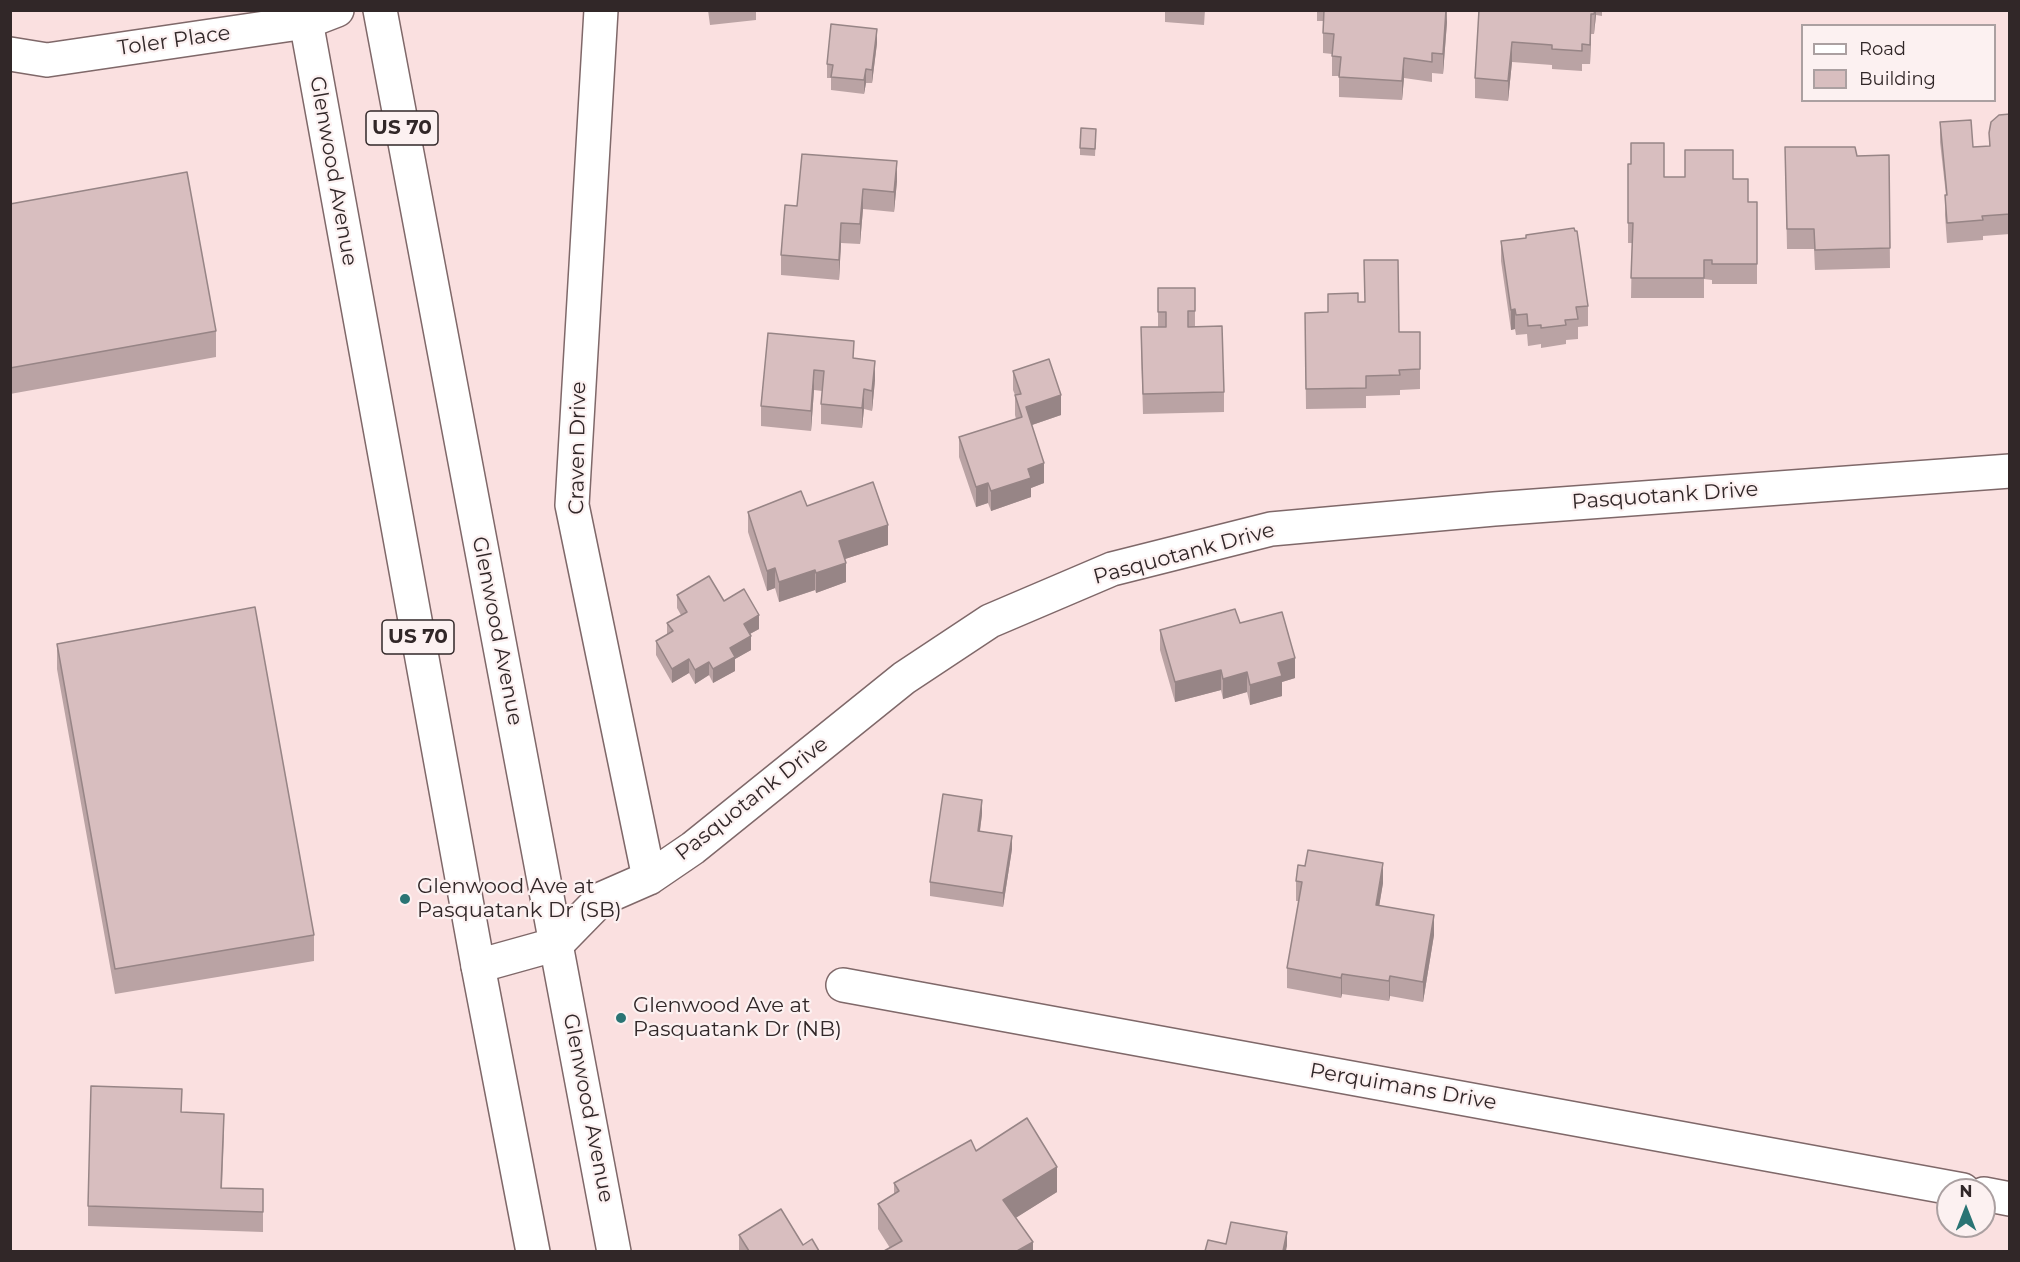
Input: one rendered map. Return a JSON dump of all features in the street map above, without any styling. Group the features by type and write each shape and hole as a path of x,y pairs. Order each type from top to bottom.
{"street":[{"name":"Toler Place","path":"10,54 47,60 337,10"},
{"name":"Glenwood Avenue","path":"380,10 615,1251"},
{"name":"Craven Drive","path":"600,10 572,505 650,878"},
{"name":"Glenwood Avenue","path":"304,16 478,966 533,1251"},
{"name":"Pasquotank Drive","path":"557,944 601,898 650,878 693,848 904,678 990,621 1112,569 1270,529 1494,509 2010,471"},
{"path":"478,966 557,944"},
{"name":"Perquimans Drive","path":"843,985 1936,1185"}],"building":[{"path":"1324,10 1446,10 1443,54 1432,53 1432,62 1404,58 1402,81 1339,77 1341,57 1332,56 1334,34 1323,33"},
{"path":"1479,10 1595,10 1594,14 1591,14 1590,45 1582,44 1582,51 1552,49 1552,45 1512,42 1508,81 1475,78"},
{"path":"831,24 877,29 872,70 866,69 864,80 831,77 833,65 827,64"},
{"path":"2010,114 2010,214 1982,216 1983,220 1947,223 1945,195 1947,195 1940,122 1971,120 1973,147 1990,146 1991,122 1999,115"},
{"path":"1081,128 1096,129 1095,149 1080,148"},
{"path":"1631,143 1664,143 1664,177 1685,177 1685,150 1733,150 1733,179 1748,179 1748,202 1757,202 1757,264 1712,264 1712,260 1704,260 1704,278 1631,278 1633,223 1628,223 1628,164 1631,164"},
{"path":"1785,147 1855,147 1857,156 1889,155 1890,248 1815,250 1814,229 1787,229"},
{"path":"802,154 897,161 894,192 863,189 860,224 841,223 839,260 781,255 785,205 797,206"},
{"path":"187,172 216,331 10,368 10,204"},
{"path":"1574,228 1577,231 1588,306 1576,307 1578,319 1565,320 1566,325 1541,328 1541,325 1528,326 1527,314 1516,315 1515,309 1511,310 1501,241"},
{"path":"1364,260 1398,260 1399,332 1420,332 1420,369 1399,370 1400,375 1366,376 1366,388 1306,389 1305,313 1328,312 1328,294 1358,293 1358,302 1365,302"},
{"path":"1158,288 1195,288 1195,311 1188,311 1188,327 1222,326 1224,392 1143,394 1141,327 1166,327 1166,312 1158,312"},
{"path":"768,333 854,341 853,358 875,361 872,391 864,389 862,408 821,404 824,371 814,370 811,411 761,406"},
{"path":"1049,359 1061,395 1026,407 1044,463 1028,469 1031,478 991,491 988,483 976,487 959,437 1022,417 1015,395 1021,394 1013,371"},
{"path":"873,482 888,525 839,541 846,563 779,582 775,568 767,571 748,512 801,491 807,506"},
{"path":"709,576 724,601 744,589 759,615 744,624 751,636 730,648 735,657 713,669 709,662 695,670 689,659 672,669 656,641 673,631 667,623 687,612 677,595"},
{"path":"255,607 314,935 115,969 57,644"},
{"path":"1235,609 1240,623 1282,612 1295,658 1278,663 1282,676 1250,685 1247,672 1223,679 1221,670 1175,682 1160,630"},
{"path":"943,794 982,800 978,831 1012,836 1003,893 930,882"},
{"path":"1308,850 1383,863 1376,905 1434,915 1423,982 1390,976 1389,981 1342,974 1341,978 1287,968 1302,882 1296,881 1298,865 1305,866"},
{"path":"91,1086 182,1089 181,1112 224,1114 221,1188 263,1189 263,1212 88,1206"},
{"path":"1027,1118 1057,1167 1003,1200 1033,1242 1017,1251 884,1251 902,1241 878,1204 899,1191 894,1183 971,1140 976,1151"},
{"path":"781,1209 803,1245 812,1239 819,1251 749,1251 739,1235"},
{"path":"1231,1222 1287,1232 1283,1251 1205,1251 1208,1240 1226,1244"}],"place":[{"name":"Glenwood Ave at Pasquatank Dr (SB)","path":"405,899"},
{"name":"Glenwood Ave at Pasquatank Dr (NB)","path":"621,1018"}]}
